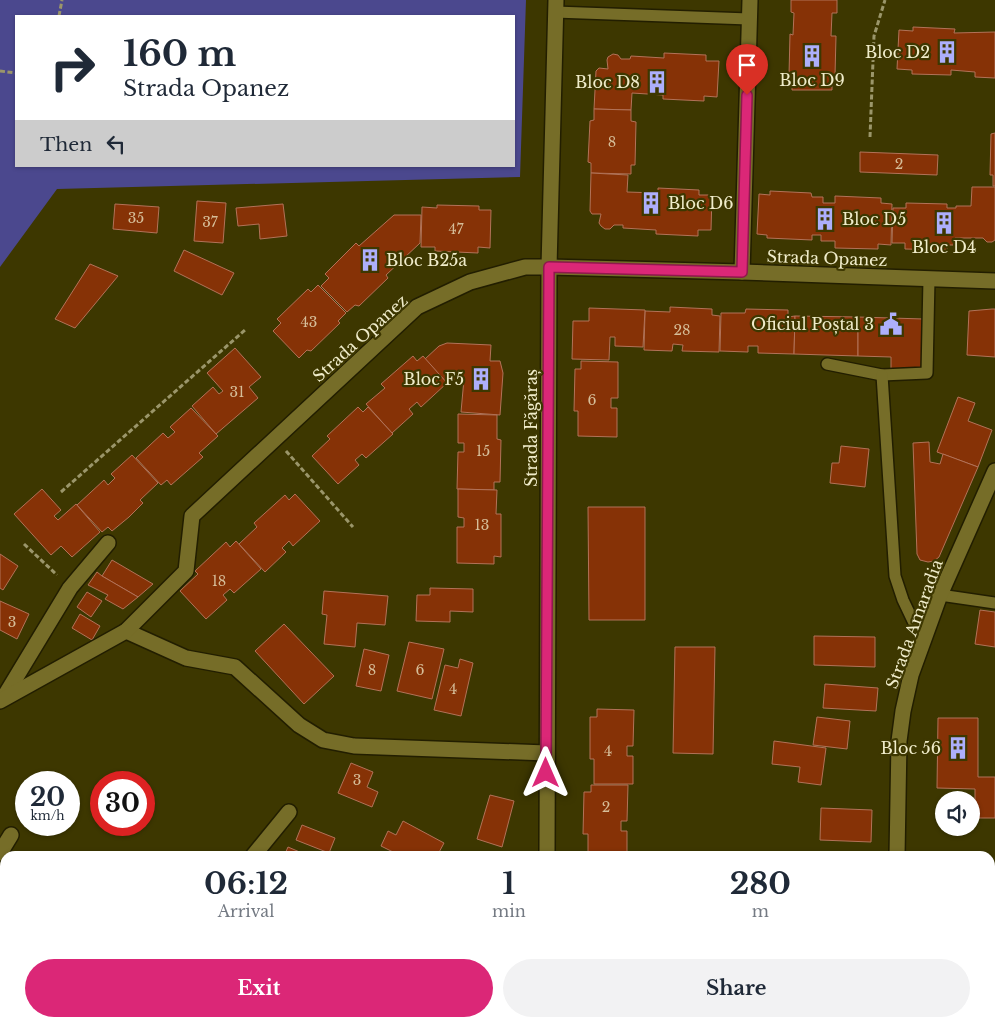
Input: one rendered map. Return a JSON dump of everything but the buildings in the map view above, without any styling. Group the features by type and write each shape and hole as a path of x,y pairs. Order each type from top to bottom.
{"street":[{"path":"742,272 750,0"},
{"name":"Strada Făgăraș","path":"547,851 549,267 556,6"},
{"name":"Strada Opanez","path":"2,700 126,631 186,571 192,516 417,308 470,282 525,267 549,267 995,282"},
{"name":"Strada Amaradia","path":"897,851 902,712 912,675 940,595 995,470"},
{"path":"2,700 70,588 108,543"},
{"path":"126,631 186,658 235,667 299,724 323,740 354,746 546,753"},
{"path":"257,851 289,812"},
{"path":"1,851 11,835"}],"lane":[{"path":"556,6 749,19"},
{"path":"827,364 882,375 927,373 929,279"},
{"path":"882,375 895,576 903,600 923,642"},
{"path":"940,595 995,603"}],"path":[{"path":"59,15 62,0"},
{"path":"870,137 874,36 886,0"},
{"path":"0,71 15,73"},
{"path":"61,492 245,330"},
{"path":"276,439 353,527"},
{"path":"24,544 70,588"}],"shaded area":[{"path":"0,0 526,0 520,177 57,189 0,267"}],"place":[{"name":"Bloc D2","path":"947,52"},
{"name":"Bloc D9","path":"812,56"},
{"name":"Bloc D8","path":"657,82"},
{"name":"Bloc D6","path":"651,203"},
{"name":"Bloc D5","path":"825,219"},
{"name":"Bloc D4","path":"944,223"},
{"name":"Bloc B25a","path":"370,260"},
{"name":"Oficiul Poștal 3","path":"891,324"},
{"name":"Bloc F5","path":"481,379"},
{"name":"Bloc 56","path":"958,748"}],"route":[{"path":"546,773 549,267 742,272 747,95"}]}
